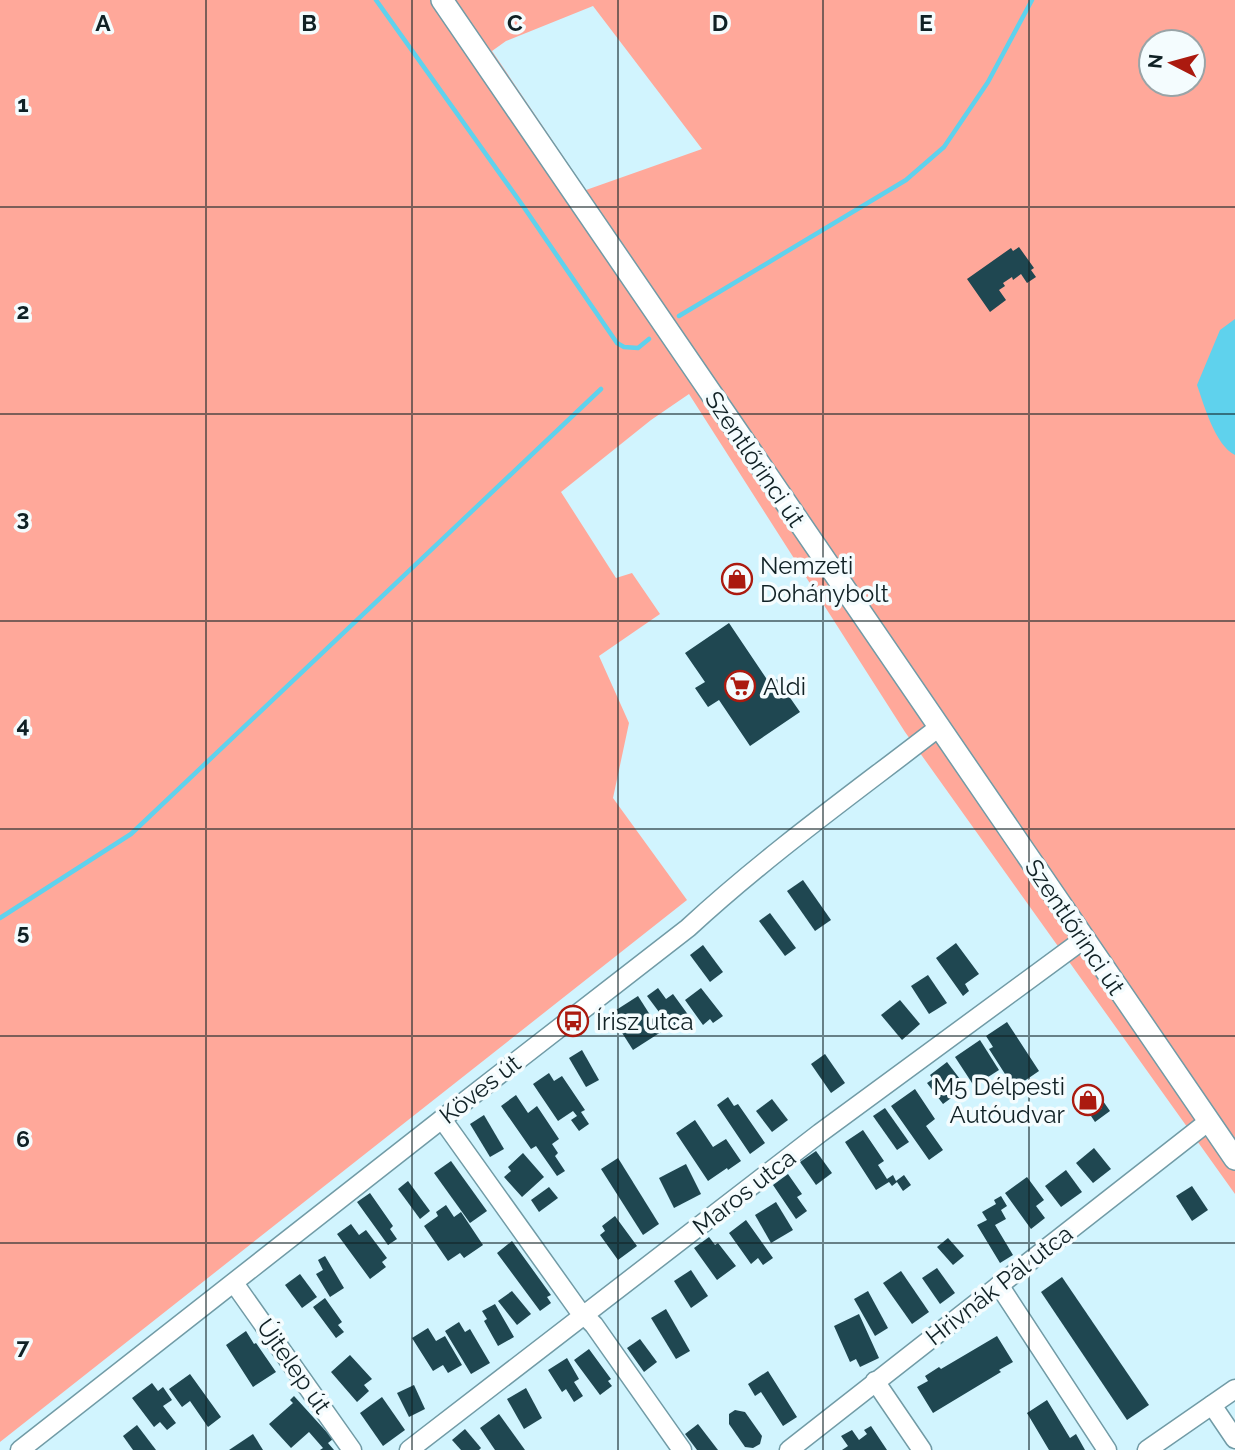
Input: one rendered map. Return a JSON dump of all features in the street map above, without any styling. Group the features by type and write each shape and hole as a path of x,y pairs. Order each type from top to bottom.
{"main road":[{"name":"Szentlőrinci út","path":"442,0 1235,1159"}],"street":[{"name":"Köves út","path":"20,1450 688,928 802,831 939,728"},
{"name":"Maros utca","path":"409,1450 831,1125 1084,939"},
{"path":"442,1119 584,1316 594,1325 682,1450"},
{"name":"Hrivnák Pál utca","path":"789,1450 1209,1121"},
{"name":"Újtelep út","path":"234,1283 352,1450"},
{"path":"999,1286 1107,1450"},
{"path":"875,1381 922,1450"},
{"path":"1147,1450 1235,1389"},
{"path":"1212,1405 1235,1439"}],"shaded area":[{"path":"0,0 1235,0 1235,1194 905,732 689,394 651,420 561,492 616,578 632,573 660,614 599,656 629,723 613,798 687,900 0,1442","holes":["593,6 702,149 586,190 492,51 506,41"]}],"water":[{"path":"1235,319 1235,455 1216,434 1197,385 1220,330"}],"building":[{"path":"1019,247 1034,268 1031,270 1036,277 1027,283 1021,274 1003,283 1005,286 999,290 1006,300 990,312 967,279 1011,248 1013,251"},
{"name":"Aldi","path":"729,623 770,684 777,679 800,712 750,746 719,700 708,707 695,688 705,682 685,653"},
{"path":"803,880 831,920 815,931 787,891"},
{"path":"770,913 796,948 785,956 759,921"},
{"path":"956,943 979,974 965,984 969,991 963,996 936,958"},
{"path":"703,945 723,972 710,982 690,955"},
{"path":"928,975 947,1003 929,1014 911,986"},
{"path":"658,988 666,999 673,994 689,1016 671,1028 647,996"},
{"path":"701,988 723,1016 713,1023 710,1019 703,1025 685,1000"},
{"path":"638,996 661,1032 633,1050 610,1014"},
{"path":"900,1000 920,1024 902,1040 881,1015"},
{"path":"1007,1022 1039,1071 1014,1088 989,1049 993,1047 986,1036"},
{"path":"980,1040 999,1070 974,1086 955,1057"},
{"path":"582,1050 599,1080 586,1087 569,1058"},
{"path":"825,1054 845,1083 831,1093 811,1064"},
{"path":"947,1062 966,1087 943,1104 927,1083 933,1079 930,1075"},
{"path":"549,1073 554,1081 562,1076 585,1110 581,1112 589,1124 579,1131 571,1120 577,1116 573,1111 558,1121 533,1084"},
{"path":"915,1089 935,1119 926,1126 943,1150 929,1160 891,1106"},
{"path":"1091,1089 1100,1103 1103,1101 1110,1111 1095,1122 1091,1116 1102,1108 1100,1105 1087,1114 1076,1098"},
{"path":"516,1095 528,1113 537,1106 559,1139 552,1144 558,1153 555,1156 565,1171 557,1176 536,1146 531,1149 501,1106"},
{"path":"728,1097 734,1106 738,1104 765,1143 750,1154 717,1105"},
{"path":"772,1099 788,1120 772,1132 756,1111"},
{"path":"885,1108 909,1142 897,1150 873,1116"},
{"path":"484,1115 504,1149 490,1157 470,1124"},
{"path":"695,1120 713,1147 726,1139 741,1161 708,1181 676,1133"},
{"path":"863,1130 884,1161 878,1165 887,1179 893,1175 896,1181 904,1175 911,1185 903,1191 897,1182 892,1186 889,1182 876,1190 845,1142"},
{"path":"1094,1148 1111,1169 1093,1183 1076,1163"},
{"path":"816,1151 832,1173 816,1185 800,1162"},
{"path":"523,1153 544,1177 522,1197 504,1177 511,1171 508,1167"},
{"path":"618,1158 659,1224 643,1235 601,1169"},
{"path":"451,1161 487,1211 470,1223 434,1173"},
{"path":"686,1164 701,1194 674,1208 659,1178"},
{"path":"1066,1170 1082,1192 1061,1207 1045,1186"},
{"path":"788,1174 802,1194 797,1197 807,1211 796,1219 773,1185"},
{"path":"1027,1177 1044,1200 1036,1206 1045,1218 1031,1229 1005,1193"},
{"path":"408,1181 430,1211 420,1219 398,1189"},
{"path":"1192,1186 1208,1210 1192,1221 1176,1196"},
{"path":"549,1187 558,1198 539,1212 531,1200"},
{"path":"370,1193 393,1226 390,1229 397,1239 388,1245 357,1202"},
{"path":"1001,1196 1007,1206 1001,1210 1006,1219 995,1225 1013,1255 1000,1263 977,1225 987,1220 982,1212 996,1204 994,1200"},
{"path":"776,1202 793,1230 771,1243 755,1215"},
{"path":"446,1205 454,1217 461,1212 483,1245 464,1258 460,1253 448,1261 424,1226 438,1216 436,1212"},
{"path":"615,1216 637,1246 618,1260 600,1235 605,1231 602,1226"},
{"path":"746,1220 773,1258 763,1265 758,1258 751,1264 729,1233"},
{"path":"351,1224 359,1235 366,1230 387,1258 382,1262 386,1267 370,1279 337,1234"},
{"path":"709,1237 715,1245 718,1243 736,1266 717,1280 694,1248"},
{"path":"948,1238 964,1256 953,1265 937,1247"},
{"path":"512,1241 551,1295 547,1297 551,1303 540,1311 497,1253"},
{"path":"325,1256 344,1288 330,1297 316,1274 323,1270 318,1260"},
{"path":"937,1268 955,1293 940,1304 922,1278"},
{"path":"691,1270 708,1296 691,1308 674,1281"},
{"path":"901,1271 929,1312 912,1324 883,1283"},
{"path":"300,1274 317,1297 302,1308 285,1285"},
{"path":"1062,1277 1149,1405 1127,1420 1041,1292"},
{"path":"512,1291 531,1314 517,1325 498,1301"},
{"path":"868,1291 888,1328 875,1336 854,1299"},
{"path":"325,1298 342,1322 338,1325 344,1332 336,1338 313,1307"},
{"path":"495,1304 514,1337 498,1346 484,1321 487,1319 482,1311"},
{"path":"666,1309 690,1351 676,1359 651,1318"},
{"path":"859,1314 879,1358 860,1367 856,1359 850,1362 834,1326"},
{"path":"459,1322 465,1332 470,1329 490,1363 471,1374 445,1331"},
{"path":"428,1328 436,1341 445,1336 462,1365 448,1373 443,1365 433,1371 412,1338"},
{"path":"246,1331 276,1372 253,1387 226,1345"},
{"path":"997,1336 1013,1362 933,1413 917,1387 928,1381 925,1376"},
{"path":"640,1339 657,1362 644,1372 627,1348"},
{"path":"589,1349 611,1379 608,1381 612,1386 600,1395 574,1360"},
{"path":"350,1355 372,1379 364,1385 369,1391 357,1402 331,1372"},
{"path":"567,1358 579,1379 574,1382 583,1396 574,1402 566,1389 562,1392 548,1370"},
{"path":"768,1371 797,1417 783,1426 761,1392 755,1396 748,1384"},
{"path":"190,1374 221,1417 208,1427 190,1401 182,1407 169,1389"},
{"path":"152,1383 158,1391 163,1387 172,1400 163,1406 176,1423 167,1430 160,1422 154,1427 132,1398"},
{"path":"414,1385 425,1409 409,1417 397,1393"},
{"path":"526,1388 542,1418 524,1429 507,1399"},
{"path":"294,1396 333,1439 328,1443 334,1450 320,1450 323,1448 309,1432 291,1448 269,1424 293,1403 290,1400"},
{"path":"382,1397 405,1430 383,1446 360,1413"},
{"path":"1047,1400 1070,1438 1076,1434 1085,1450 1049,1450 1027,1413"},
{"path":"735,1410 745,1412 762,1436 760,1444 753,1448 745,1447 729,1424 729,1414"},
{"path":"499,1414 525,1450 495,1450 480,1428"},
{"path":"698,1424 718,1450 697,1450 685,1434"},
{"path":"137,1425 156,1450 133,1450 123,1436"},
{"path":"871,1426 887,1450 842,1450 848,1446 841,1436 852,1430 859,1440 867,1434 864,1430"},
{"path":"465,1429 481,1448 479,1450 461,1450 452,1440"},
{"path":"253,1434 263,1450 229,1450"}],"waterway":[{"path":"376,0 617,343 624,347 638,348 649,339"},
{"path":"679,316 906,180 944,147 988,82 1032,0"},
{"path":"0,918 131,834 601,389"}],"place":[{"name":"Nemzeti Dohánybolt","path":"737,579"},
{"name":"Aldi","path":"740,686"},
{"name":"Írisz utca","path":"573,1021"},
{"name":"M5 Délpesti Autóudvar","path":"1088,1100"}]}
